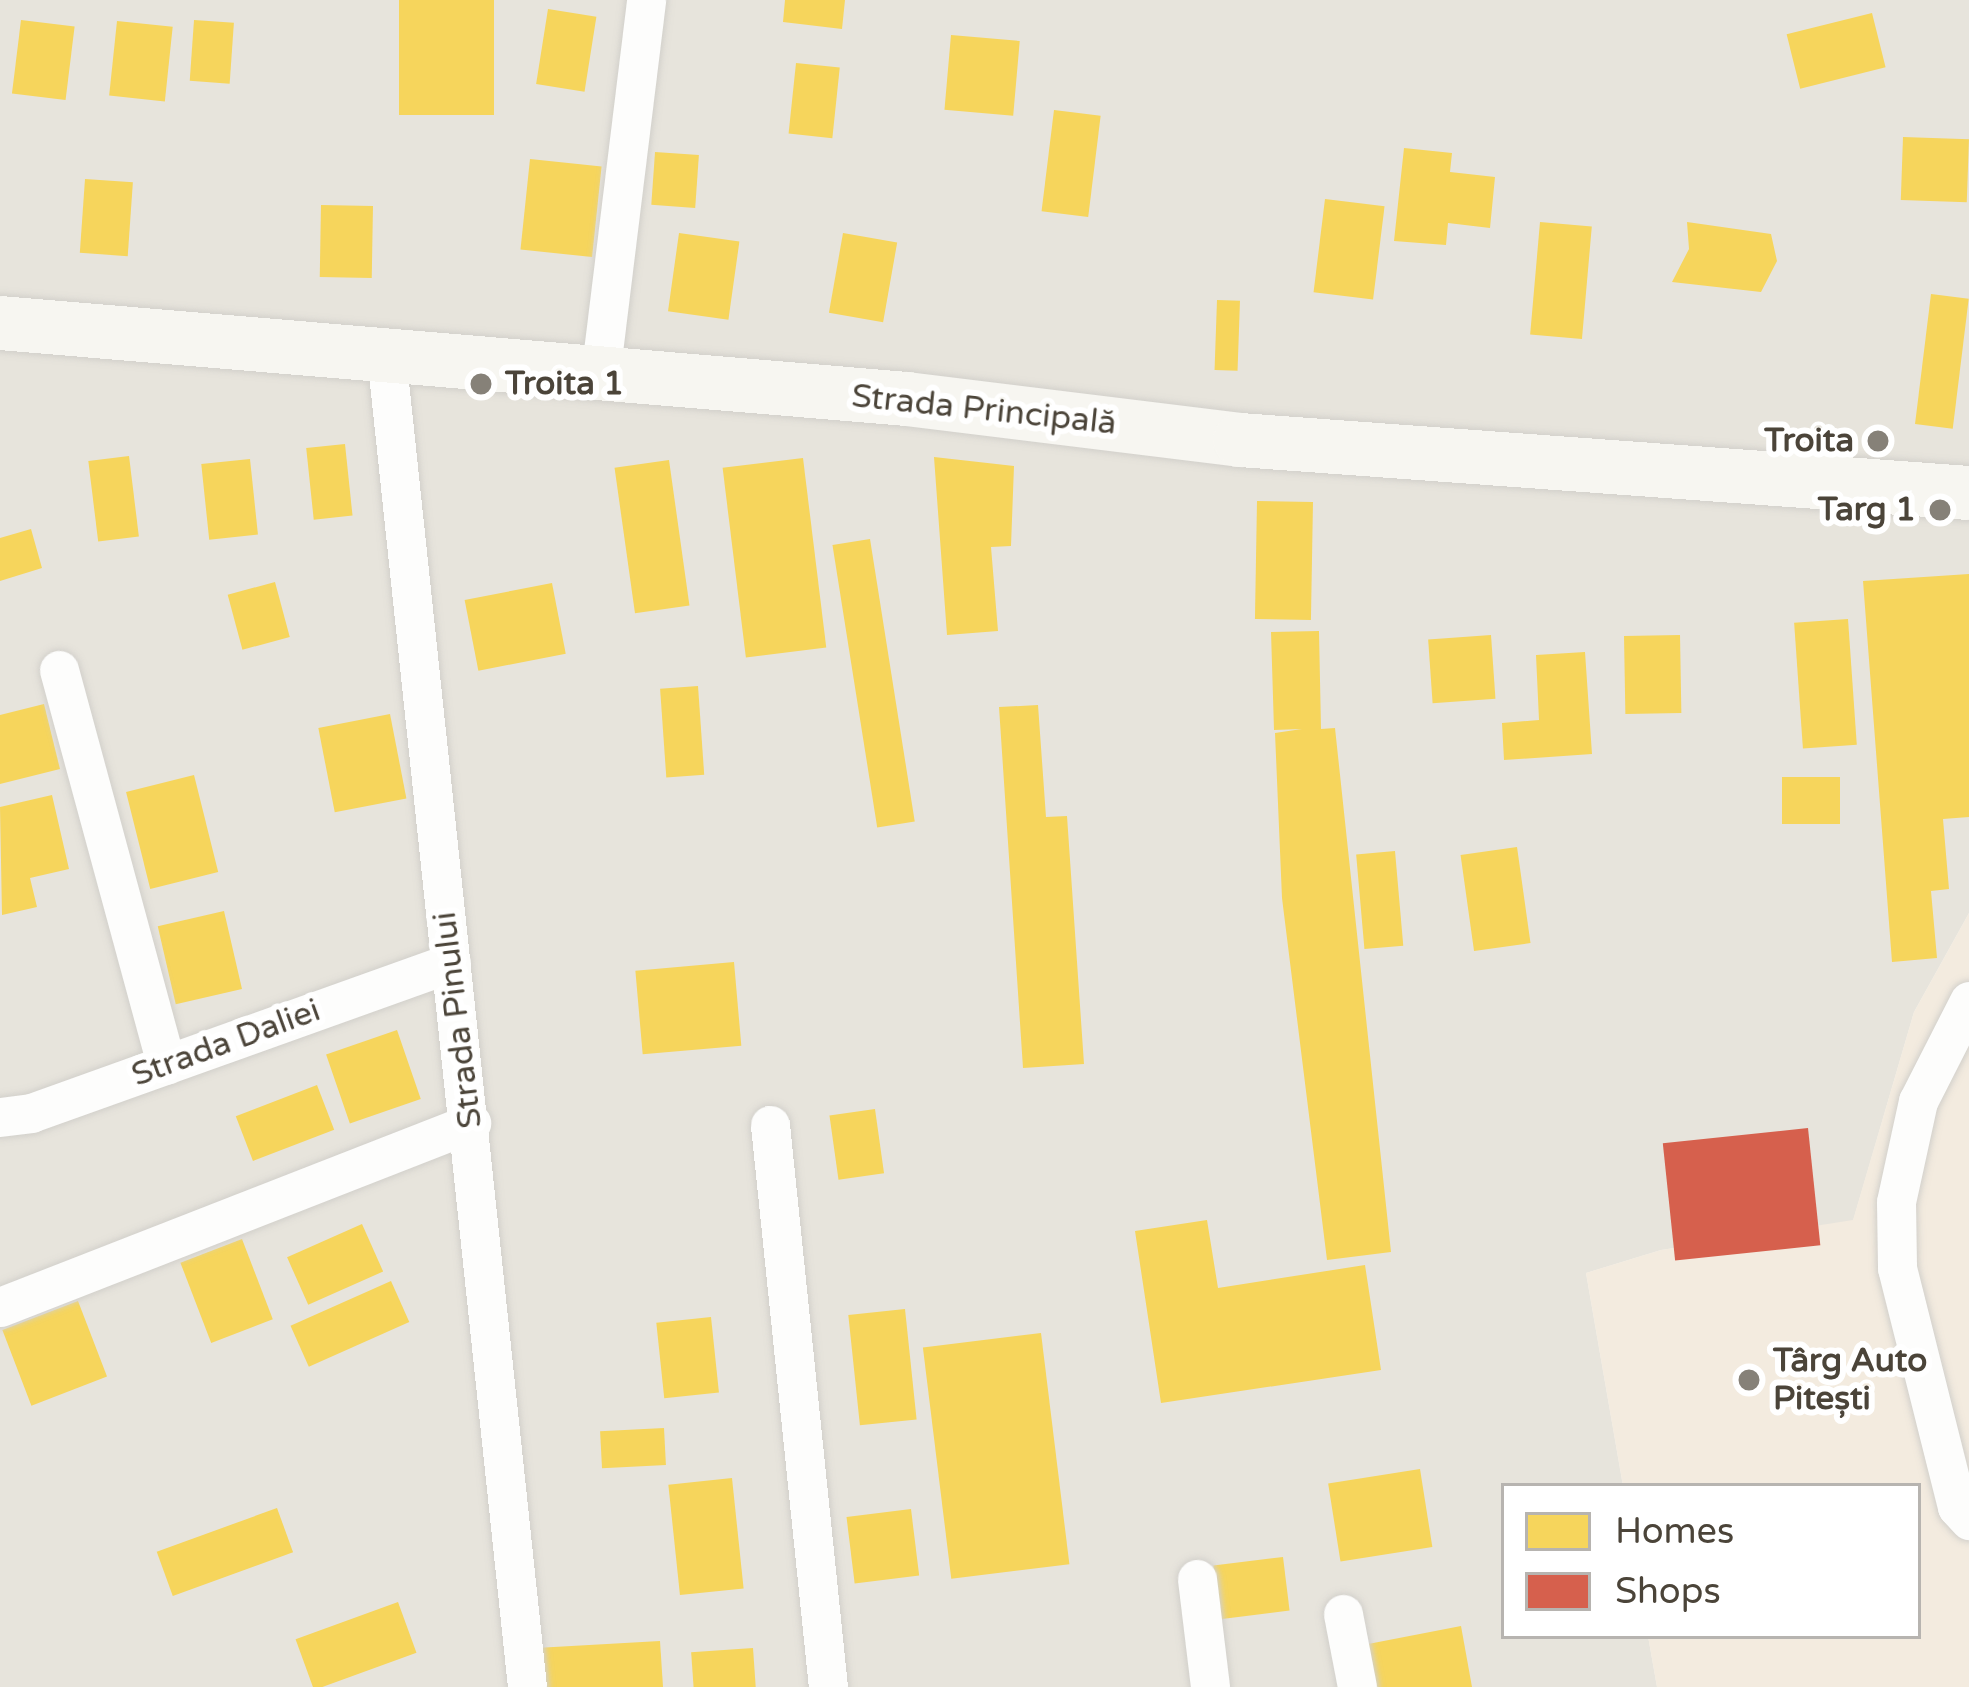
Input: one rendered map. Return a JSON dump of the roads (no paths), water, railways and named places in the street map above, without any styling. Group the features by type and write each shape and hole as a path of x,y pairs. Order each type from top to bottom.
{"main road":[{"name":"Strada Principală","path":"0,323 907,399 1240,440 1969,493"}],"street":[{"path":"600,376 646,0"},
{"name":"Strada Pinului","path":"386,354 471,1123 527,1687"},
{"path":"59,670 166,1065"},
{"name":"Strada Daliei","path":"0,1117 166,1065 451,963"},
{"path":"1969,1001 1918,1101 1896,1202 1897,1268 1957,1508 1969,1520"},
{"path":"0,1307 471,1123"},
{"path":"770,1125 828,1687"},
{"path":"1197,1579 1210,1687"},
{"path":"1343,1614 1357,1687"}],"place":[{"name":"Troita 1","path":"481,384"},
{"name":"Troita","path":"1878,441"},
{"name":"Targ 1","path":"1940,510"},
{"name":"Târg Auto Pitești","path":"1749,1380"}]}
